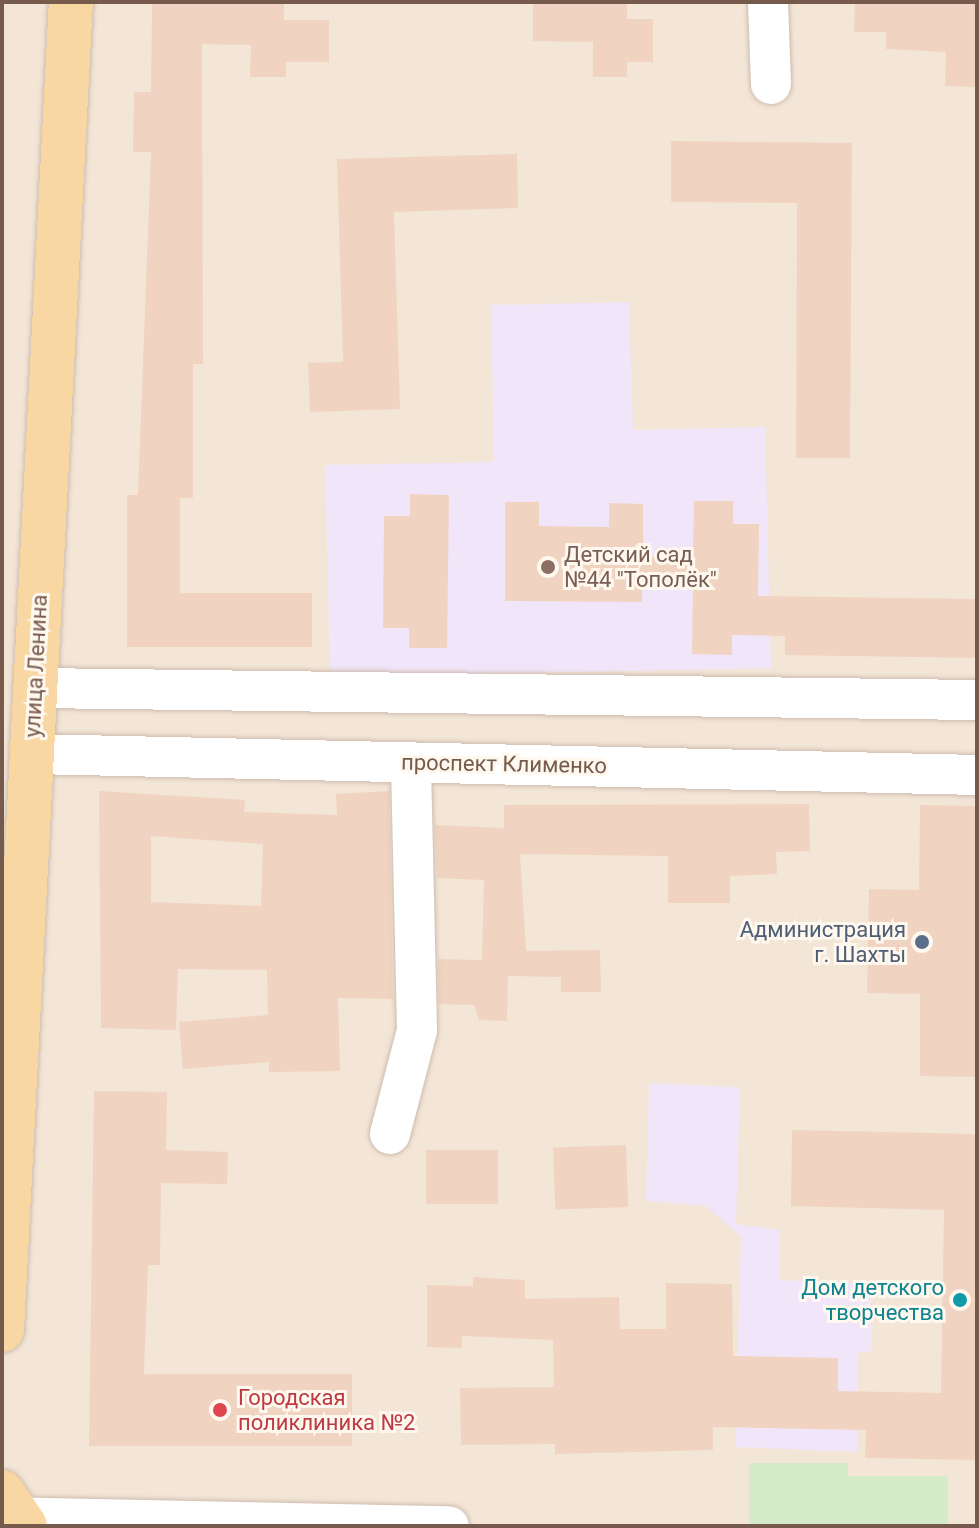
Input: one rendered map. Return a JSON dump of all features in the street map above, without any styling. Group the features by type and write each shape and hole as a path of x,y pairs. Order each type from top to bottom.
{"main road":[{"name":"улица Ленина","path":"2,1330 12,948 32,754 71,2"}],"street":[{"path":"768,2 771,84"},
{"path":"35,688 977,700"},
{"name":"проспект Клименко","path":"32,754 977,775"},
{"path":"390,1134 417,1030 411,762"},
{"path":"13,1513 449,1526"}],"shaded area":[{"path":"2,2 977,2 977,1526 2,1526"},
{"name":"Детский сад №44 \"Тополёк\"","path":"629,302 633,430 765,427 771,668 330,677 325,465 494,462 491,305"},
{"path":"649,1083 740,1087 736,1224 780,1230 779,1280 872,1284 871,1351 858,1353 858,1452 735,1447 741,1237 706,1206 646,1201"}],"green space":[{"path":"749,1463 848,1463 848,1476 948,1476 948,1526 749,1526"}],"building":[{"path":"152,2 284,2 284,20 329,20 329,62 286,62 286,77 250,77 251,45 202,44 203,364 193,364 193,498 180,498 180,593 312,593 312,647 127,647 127,495 138,495 151,152 133,152 134,92 151,92"},
{"path":"533,2 627,2 627,19 653,19 653,62 627,62 627,77 593,77 593,42 533,41"},
{"path":"855,2 977,2 977,87 945,86 946,52 886,49 886,32 854,32"},
{"path":"671,141 852,143 850,458 796,458 797,203 671,202"},
{"path":"517,154 518,208 394,212 400,409 310,412 308,363 343,362 337,159"},
{"path":"410,494 449,495 447,648 409,648 409,628 383,628 384,516 410,516"},
{"path":"694,501 733,501 733,524 759,524 758,596 977,599 977,658 785,655 785,636 732,635 732,655 692,654 693,582 642,582 642,602 505,601 505,502 539,502 539,526 609,527 609,503 643,504 643,557 693,557"},
{"path":"99,791 245,800 244,812 337,815 336,794 389,791 393,999 338,998 340,1071 269,1072 269,1062 183,1069 179,1022 268,1015 267,970 178,969 176,1030 101,1028","holes":["151,836 263,844 261,906 151,902"]},
{"path":"809,804 810,851 776,852 777,874 730,876 730,903 668,903 668,856 520,854 526,951 600,950 601,992 561,992 561,977 508,976 507,1021 479,1020 474,1005 439,1004 438,959 482,960 484,880 437,878 435,825 504,828 504,805"},
{"name":"Администрация г. Шахты","path":"920,805 977,806 977,1077 920,1076 920,994 867,993 869,889 919,890"},
{"path":"94,1091 167,1092 166,1150 228,1152 227,1184 161,1183 160,1265 148,1265 144,1374 352,1374 352,1446 89,1446"},
{"path":"792,1130 977,1134 977,1460 865,1458 866,1430 713,1427 713,1450 555,1454 555,1444 461,1445 460,1388 554,1387 553,1340 462,1336 462,1348 427,1347 427,1285 473,1286 473,1277 525,1280 525,1299 619,1297 620,1329 666,1329 666,1283 732,1284 733,1356 838,1358 838,1391 941,1393 944,1210 791,1206"},
{"path":"626,1145 628,1207 555,1210 553,1148"},
{"path":"426,1150 498,1150 498,1204 426,1204"}],"place":[{"name":"Детский сад №44 \"Тополёк\"","path":"548,567"},
{"name":"Администрация г. Шахты","path":"922,942"},
{"name":"Дом детского творчества","path":"960,1300"},
{"name":"Городская поликлиника №2","path":"220,1410"}]}
